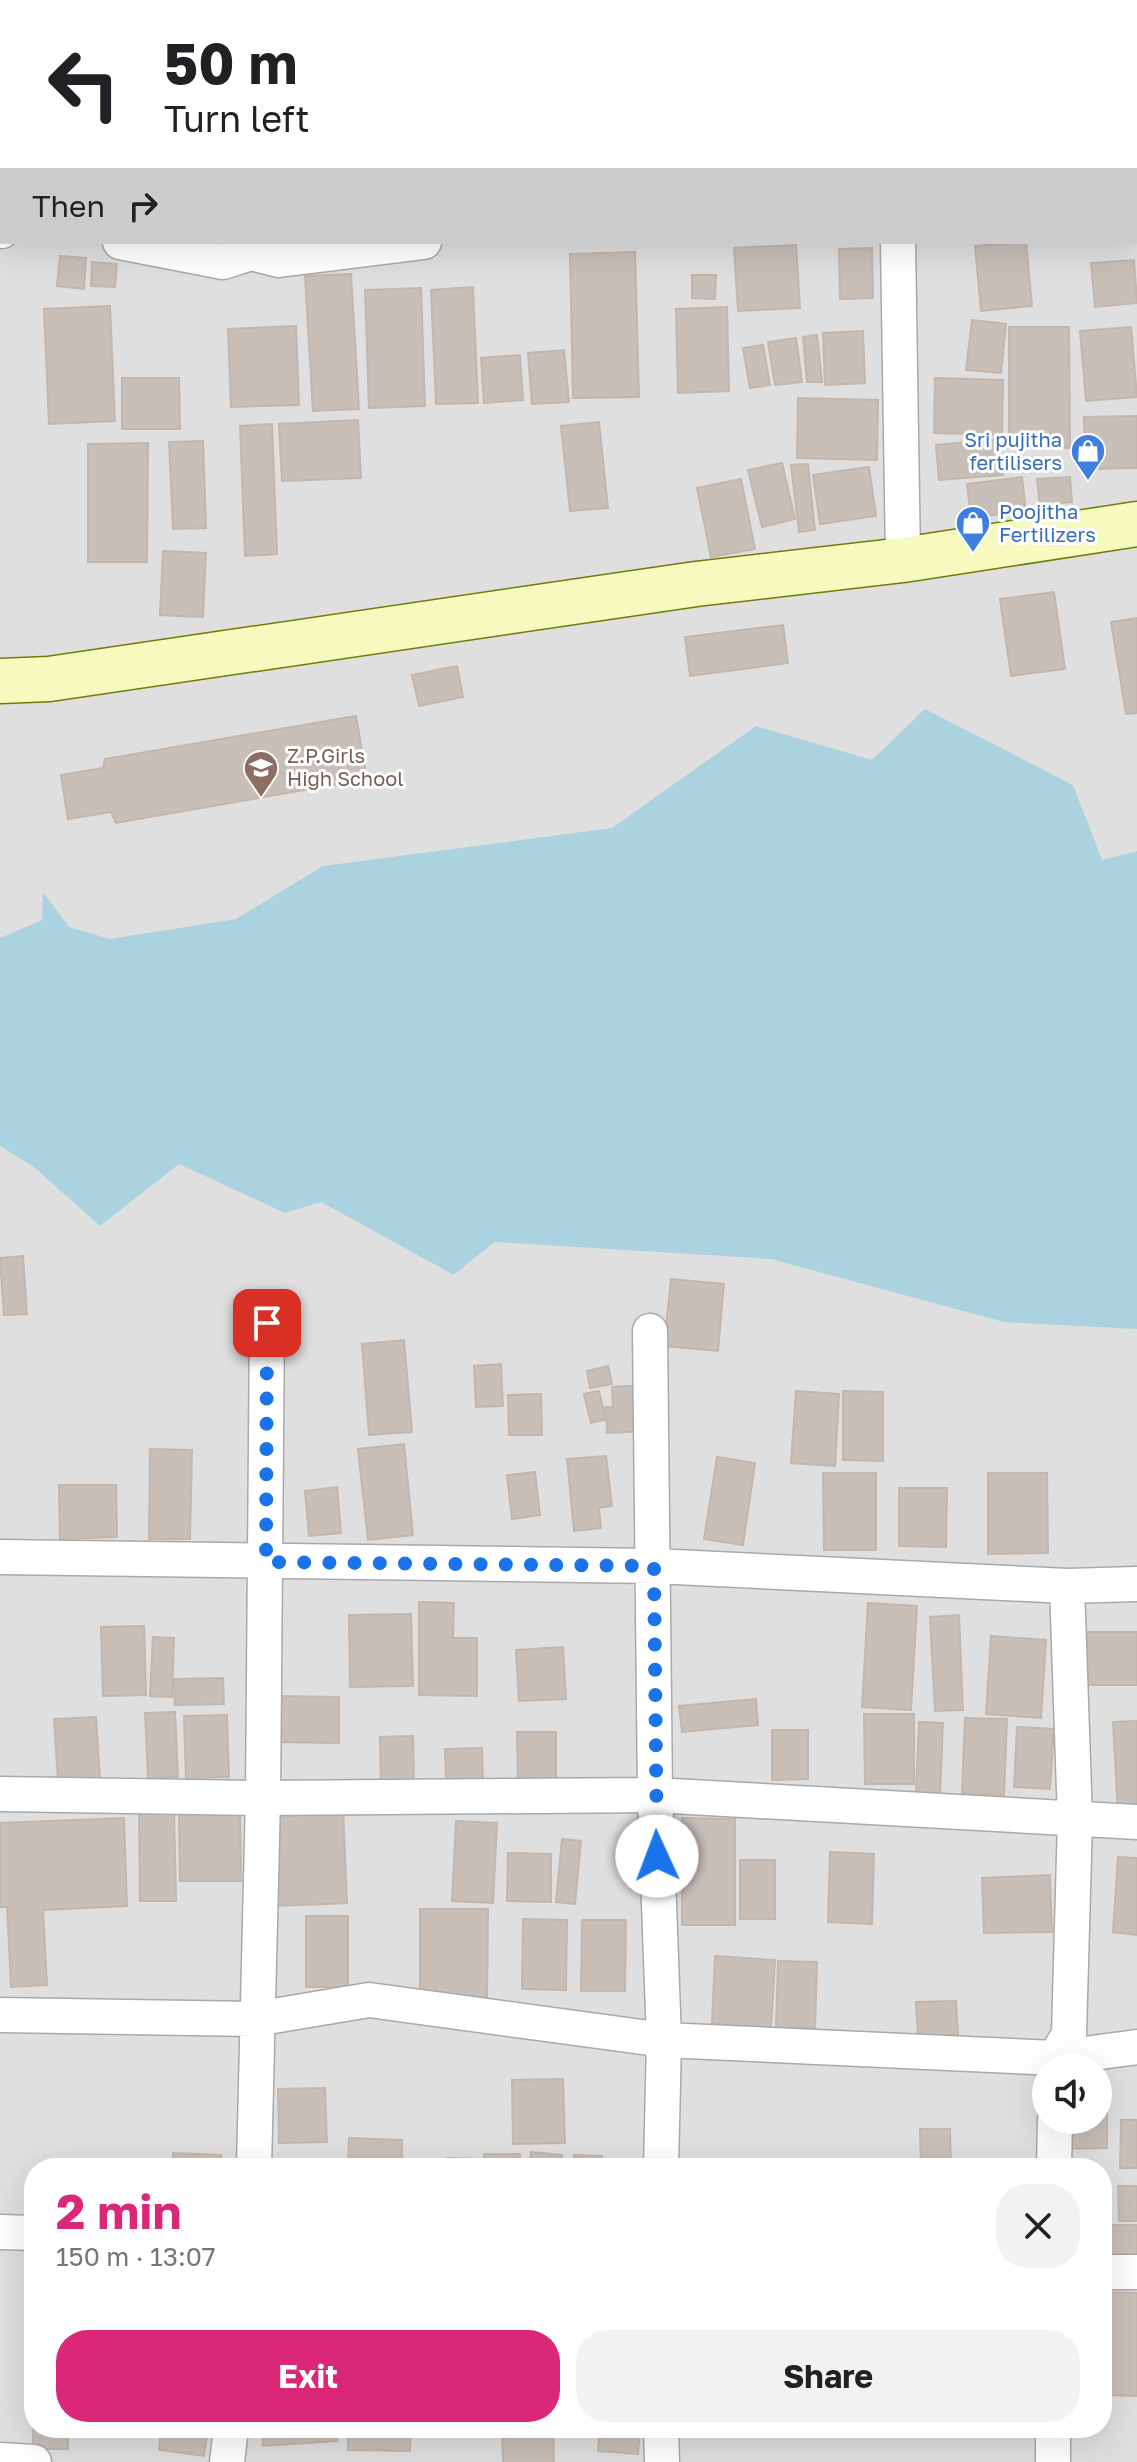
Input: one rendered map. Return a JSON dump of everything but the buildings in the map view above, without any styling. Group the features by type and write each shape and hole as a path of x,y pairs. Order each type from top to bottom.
{"main road":[{"path":"0,681 49,679 696,584 903,560 1137,524"}],"street":[{"path":"130,244 223,262 251,253 279,260 408,244"},
{"path":"898,244 903,560"},
{"path":"254,2158 255,2019 263,1798 267,1323"},
{"path":"650,1331 655,1795 664,2040 661,2158"},
{"path":"0,1557 654,1566 1067,1586 1137,1584"},
{"path":"1059,2054 1069,2034 1075,1820 1067,1586"},
{"path":"0,1794 263,1798 655,1795 1137,1822"},
{"path":"0,2015 255,2019 369,2000 664,2040 1032,2062"},
{"path":"1101,2054 1137,2047"},
{"path":"1054,2158 1055,2134"},
{"path":"0,2232 24,2233"},
{"path":"1112,2272 1137,2272"},
{"path":"227,2462 230,2438"},
{"path":"661,2438 662,2462"},
{"path":"1053,2438 1053,2462"},
{"path":"0,2460 34,2462"}],"shaded area":[{"path":"0,244 1137,244 1137,2462 0,2462"}],"water":[{"path":"925,709 1073,785 1102,860 1137,851 1137,1329 1004,1322 771,1259 494,1242 454,1275 321,1202 285,1213 179,1164 100,1226 34,1167 0,1146 0,938 42,920 43,892 69,927 110,939 236,919 323,866 612,828 756,726 872,760"}],"place":[{"name":"Sri pujitha fertilisers","path":"1088,482"},
{"name":"Poojitha Fertilizers","path":"973,554"},
{"name":"Z.P.Girls High School","path":"261,799"}],"route":[{"path":"267,1323 266,1562 654,1566 657,1856"}]}
